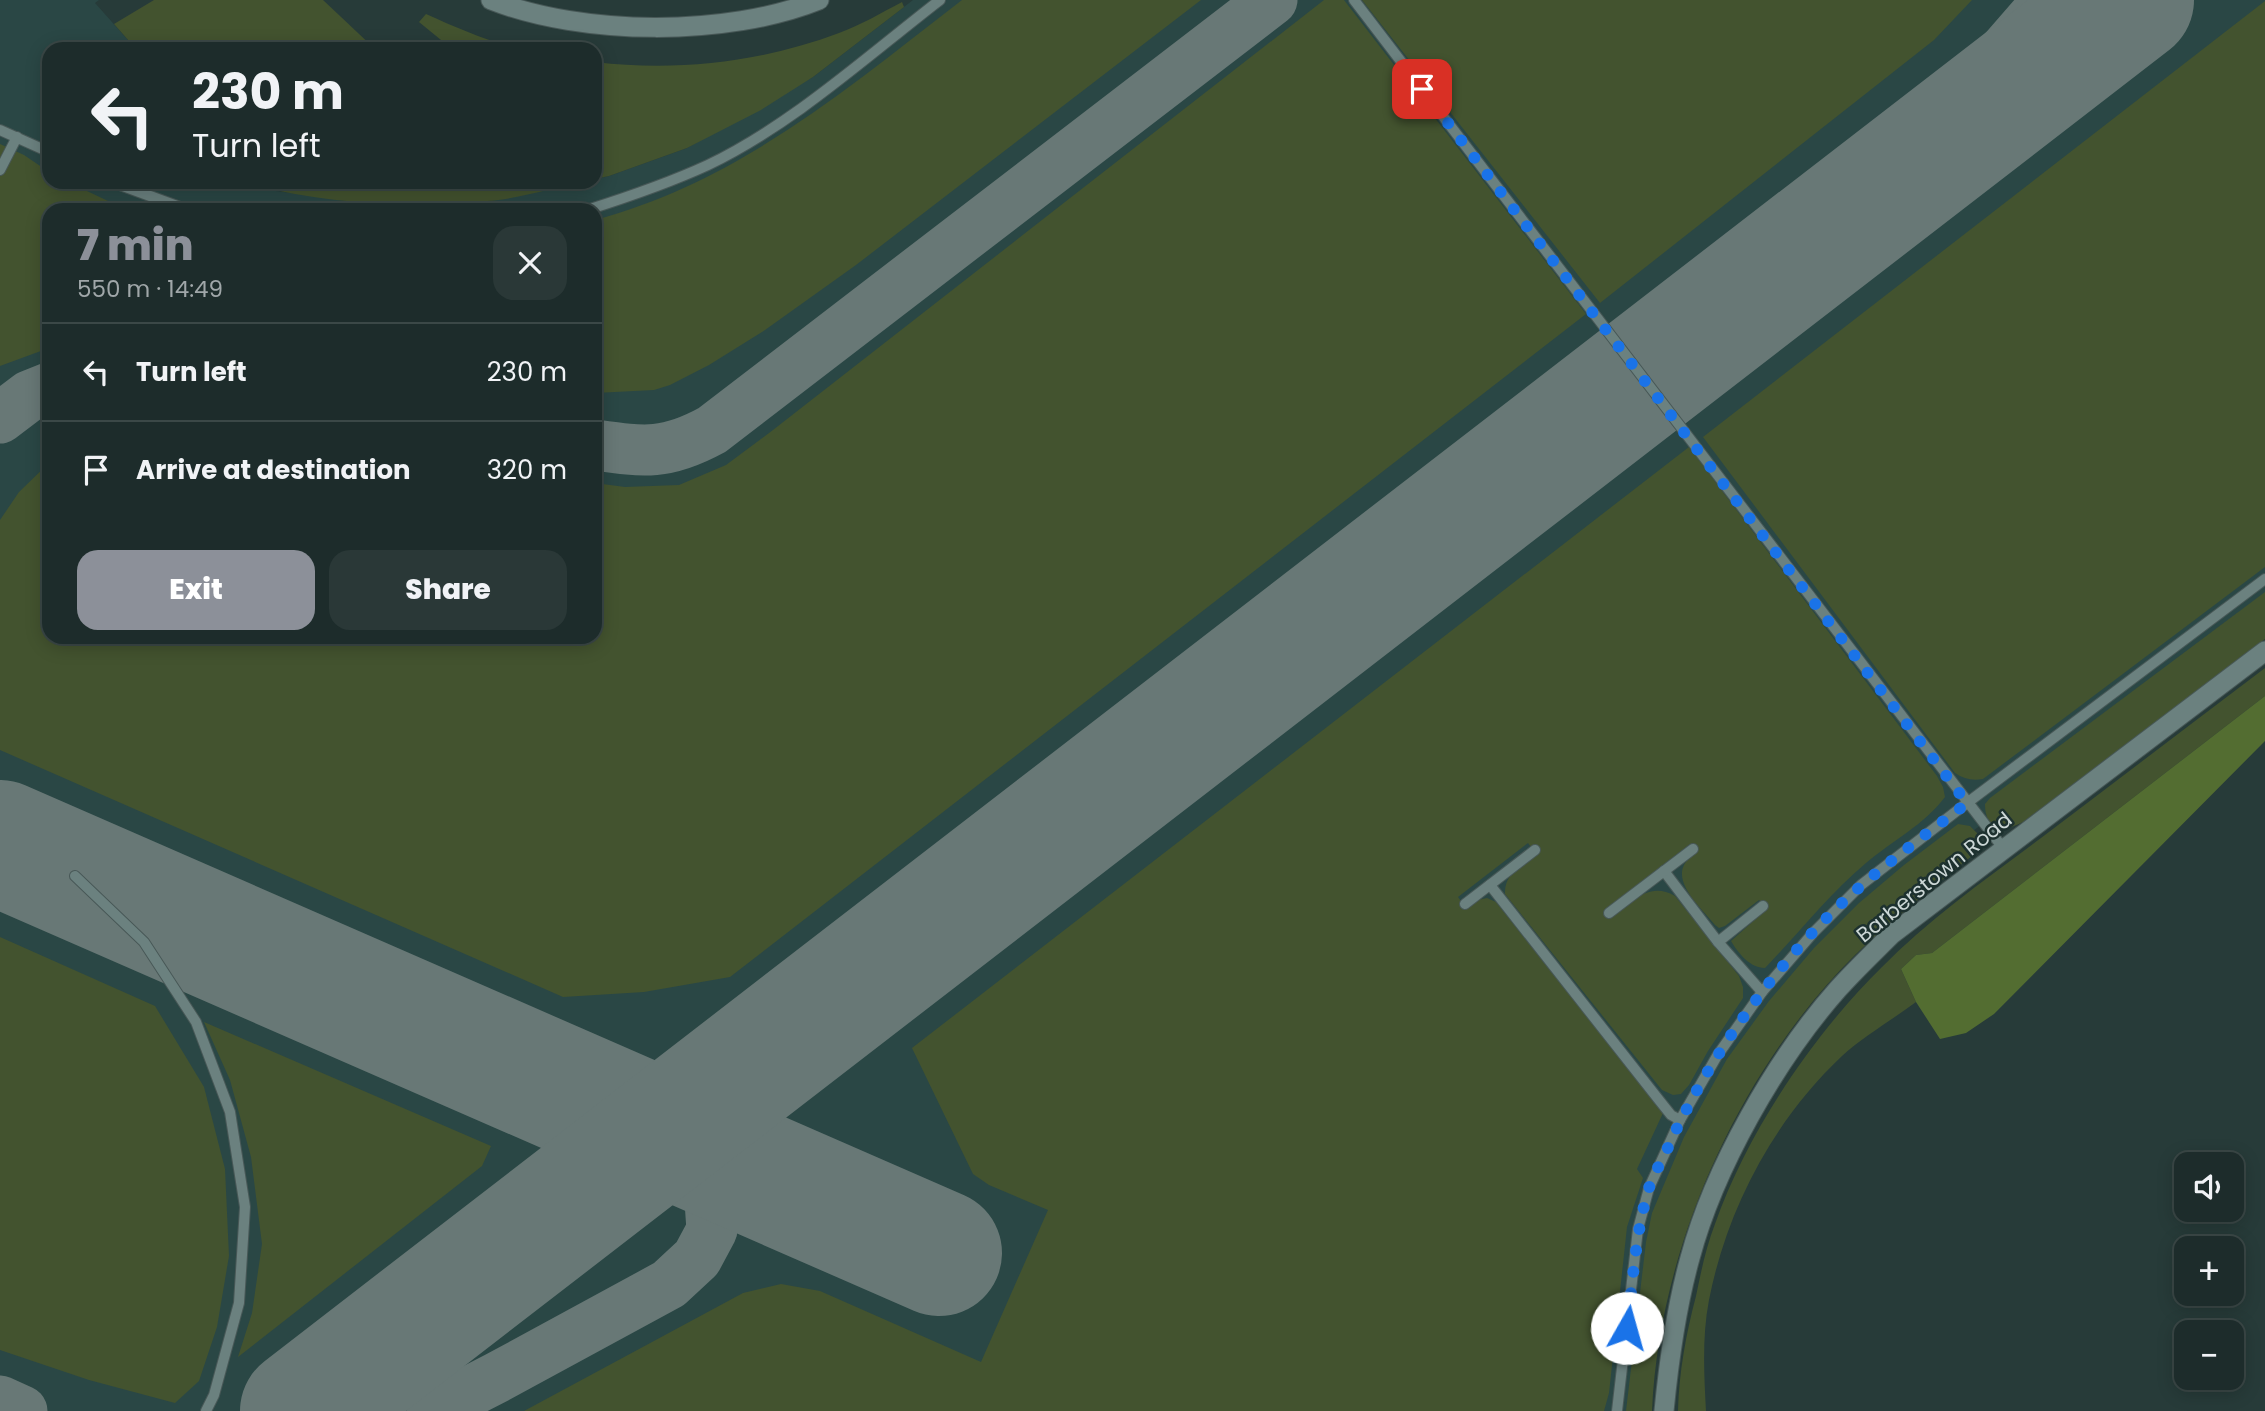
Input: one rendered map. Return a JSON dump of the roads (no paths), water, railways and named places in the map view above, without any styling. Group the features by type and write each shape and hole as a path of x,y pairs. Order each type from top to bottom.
{"main road":[{"path":"491,0 511,8 619,27 710,25 796,9 819,0"},
{"name":"Barberstown Road","path":"1664,1411 1671,1344 1690,1258 1715,1185 1790,1052 1838,989 1891,935 2265,651"}],"lane":[{"path":"602,205 642,193 709,164 772,127 940,0"},
{"path":"1354,0 2003,848"},
{"path":"0,130 42,149"},
{"path":"0,170 17,137"},
{"path":"131,189 169,203"},
{"path":"1616,1411 1638,1229 1649,1188 1680,1120 1717,1056 1762,992 1813,933 1861,886 2265,579"},
{"path":"1465,904 1535,849"},
{"path":"1609,913 1693,849"},
{"path":"1664,871 1718,942 1762,992"},
{"path":"75,876 144,942 196,1023 230,1112 245,1207 239,1303 214,1395 206,1411"},
{"path":"1490,885 1671,1115 1680,1120"},
{"path":"1718,942 1763,906"}]}
